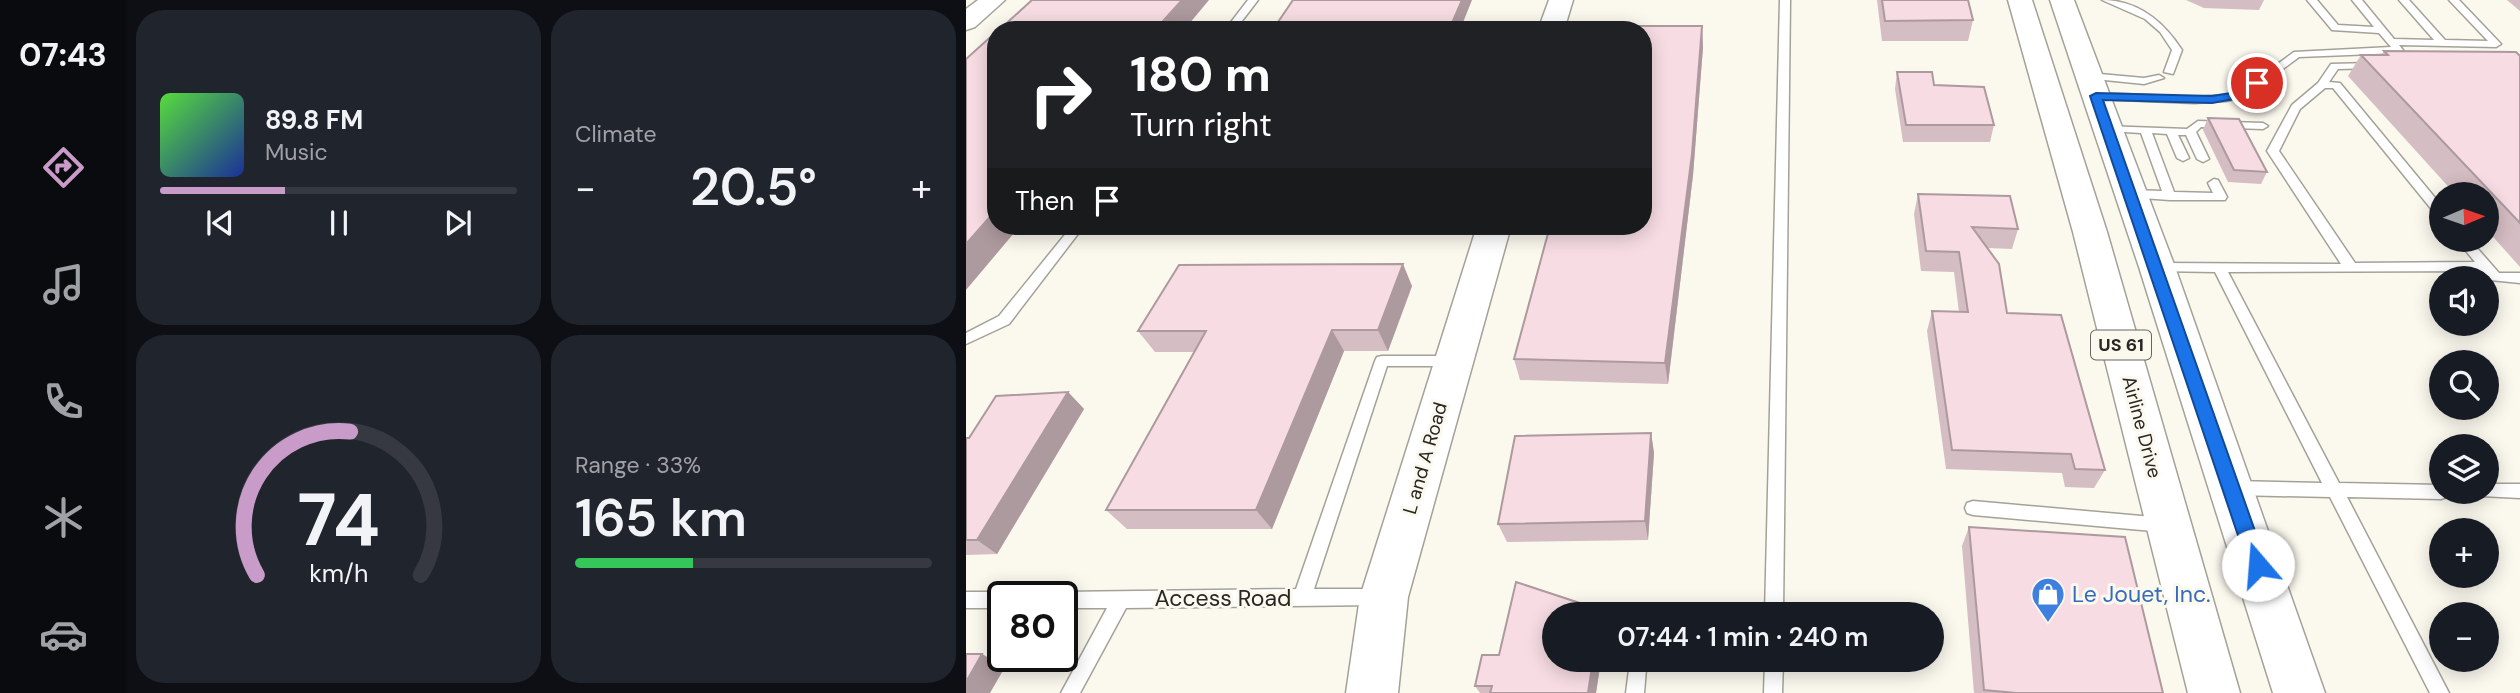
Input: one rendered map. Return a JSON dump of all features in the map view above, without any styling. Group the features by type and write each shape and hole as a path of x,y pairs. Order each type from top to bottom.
{"main road":[{"path":"966,22 993,0"},
{"path":"1555,21 1561,0"},
{"name":"Airline Drive","path":"2020,0 2090,232 2214,693"},
{"name":"US 61","path":"2062,0 2110,114 2131,194 2299,693"},
{"path":"2062,138 2110,114"},
{"name":"L and A Road","path":"1372,693 1384,597 1491,235"}],"lane":[{"path":"1237,21 1253,0"},
{"path":"1774,602 1785,0"},
{"path":"2107,0 2153,19 2165,29 2177,50 2169,72"},
{"path":"2312,0 2335,28 2382,30"},
{"path":"2110,114 2241,95 2298,54 2398,50 2357,0"},
{"path":"2404,0 2443,44"},
{"path":"2391,42 2496,44 2454,0"},
{"path":"2351,268 2273,151 2296,107 2322,85 2334,66 2388,66"},
{"path":"2110,114 2144,81 2159,78"},
{"path":"2322,85 2336,85 2429,198"},
{"path":"2110,114 2171,131 2190,132 2198,124 2263,126"},
{"path":"2110,114 2170,196"},
{"path":"2171,131 2183,158"},
{"path":"2190,132 2203,159"},
{"path":"2193,182 2199,197"},
{"path":"2131,194 2221,197 2214,183"},
{"path":"966,340 1004,320 1071,235"},
{"path":"2474,252 2486,266"},
{"path":"2157,267 2429,267"},
{"path":"2219,268 2440,693"},
{"path":"2499,277 2520,278"},
{"path":"1302,598 1382,361 1454,361"},
{"path":"2232,488 2429,492"},
{"path":"2499,491 2520,491"},
{"path":"1973,508 2169,525"},
{"name":"Access Road","path":"1078,600 1384,597"},
{"path":"1070,693 1121,599"},
{"path":"966,600 987,600"},
{"path":"1635,693 1636,672"},
{"path":"1773,693 1774,672"}],"building":[{"path":"1032,0 1182,0 1163,21 1009,21"},
{"path":"1293,0 1462,0 1453,21 1279,21"},
{"path":"1882,0 1968,0 1973,20 1885,21"},
{"path":"1652,26 1702,26 1692,154 1665,363 1514,359 1548,235 1652,235"},
{"path":"987,40 987,220 966,244 966,59"},
{"path":"2384,51 2516,52 2520,56 2520,223 2499,201 2499,182 2481,182 2361,55 2388,55"},
{"path":"1897,72 1932,72 1934,85 1984,87 1994,125 1906,125"},
{"path":"2208,118 2239,119 2267,172 2234,170"},
{"path":"1918,194 2010,196 2018,229 1972,227 1999,264 2007,313 2061,315 2105,470 2075,469 2071,454 1952,450 1932,311 1968,312 1959,252 1926,251"},
{"path":"1403,264 1378,330 1332,330 1256,510 1106,510 1206,331 1138,331 1179,265"},
{"path":"1068,392 977,540 966,540 966,438 969,438 996,396"},
{"path":"1651,433 1645,521 1498,524 1515,436"},
{"name":"Le Jouet, Inc.","path":"1969,527 2125,537 2163,693 2016,693 1984,690"},
{"path":"1516,582 1577,602 1542,602 1542,672 1591,672 1588,693 1490,693 1492,686 1475,686 1482,655 1499,655"},
{"path":"966,654 982,654 966,682"}],"place":[{"name":"Le Jouet, Inc.","path":"2048,624"}],"route":[{"path":"2257,83 2241,95 2226,99 2096,96 2258,565"}]}
